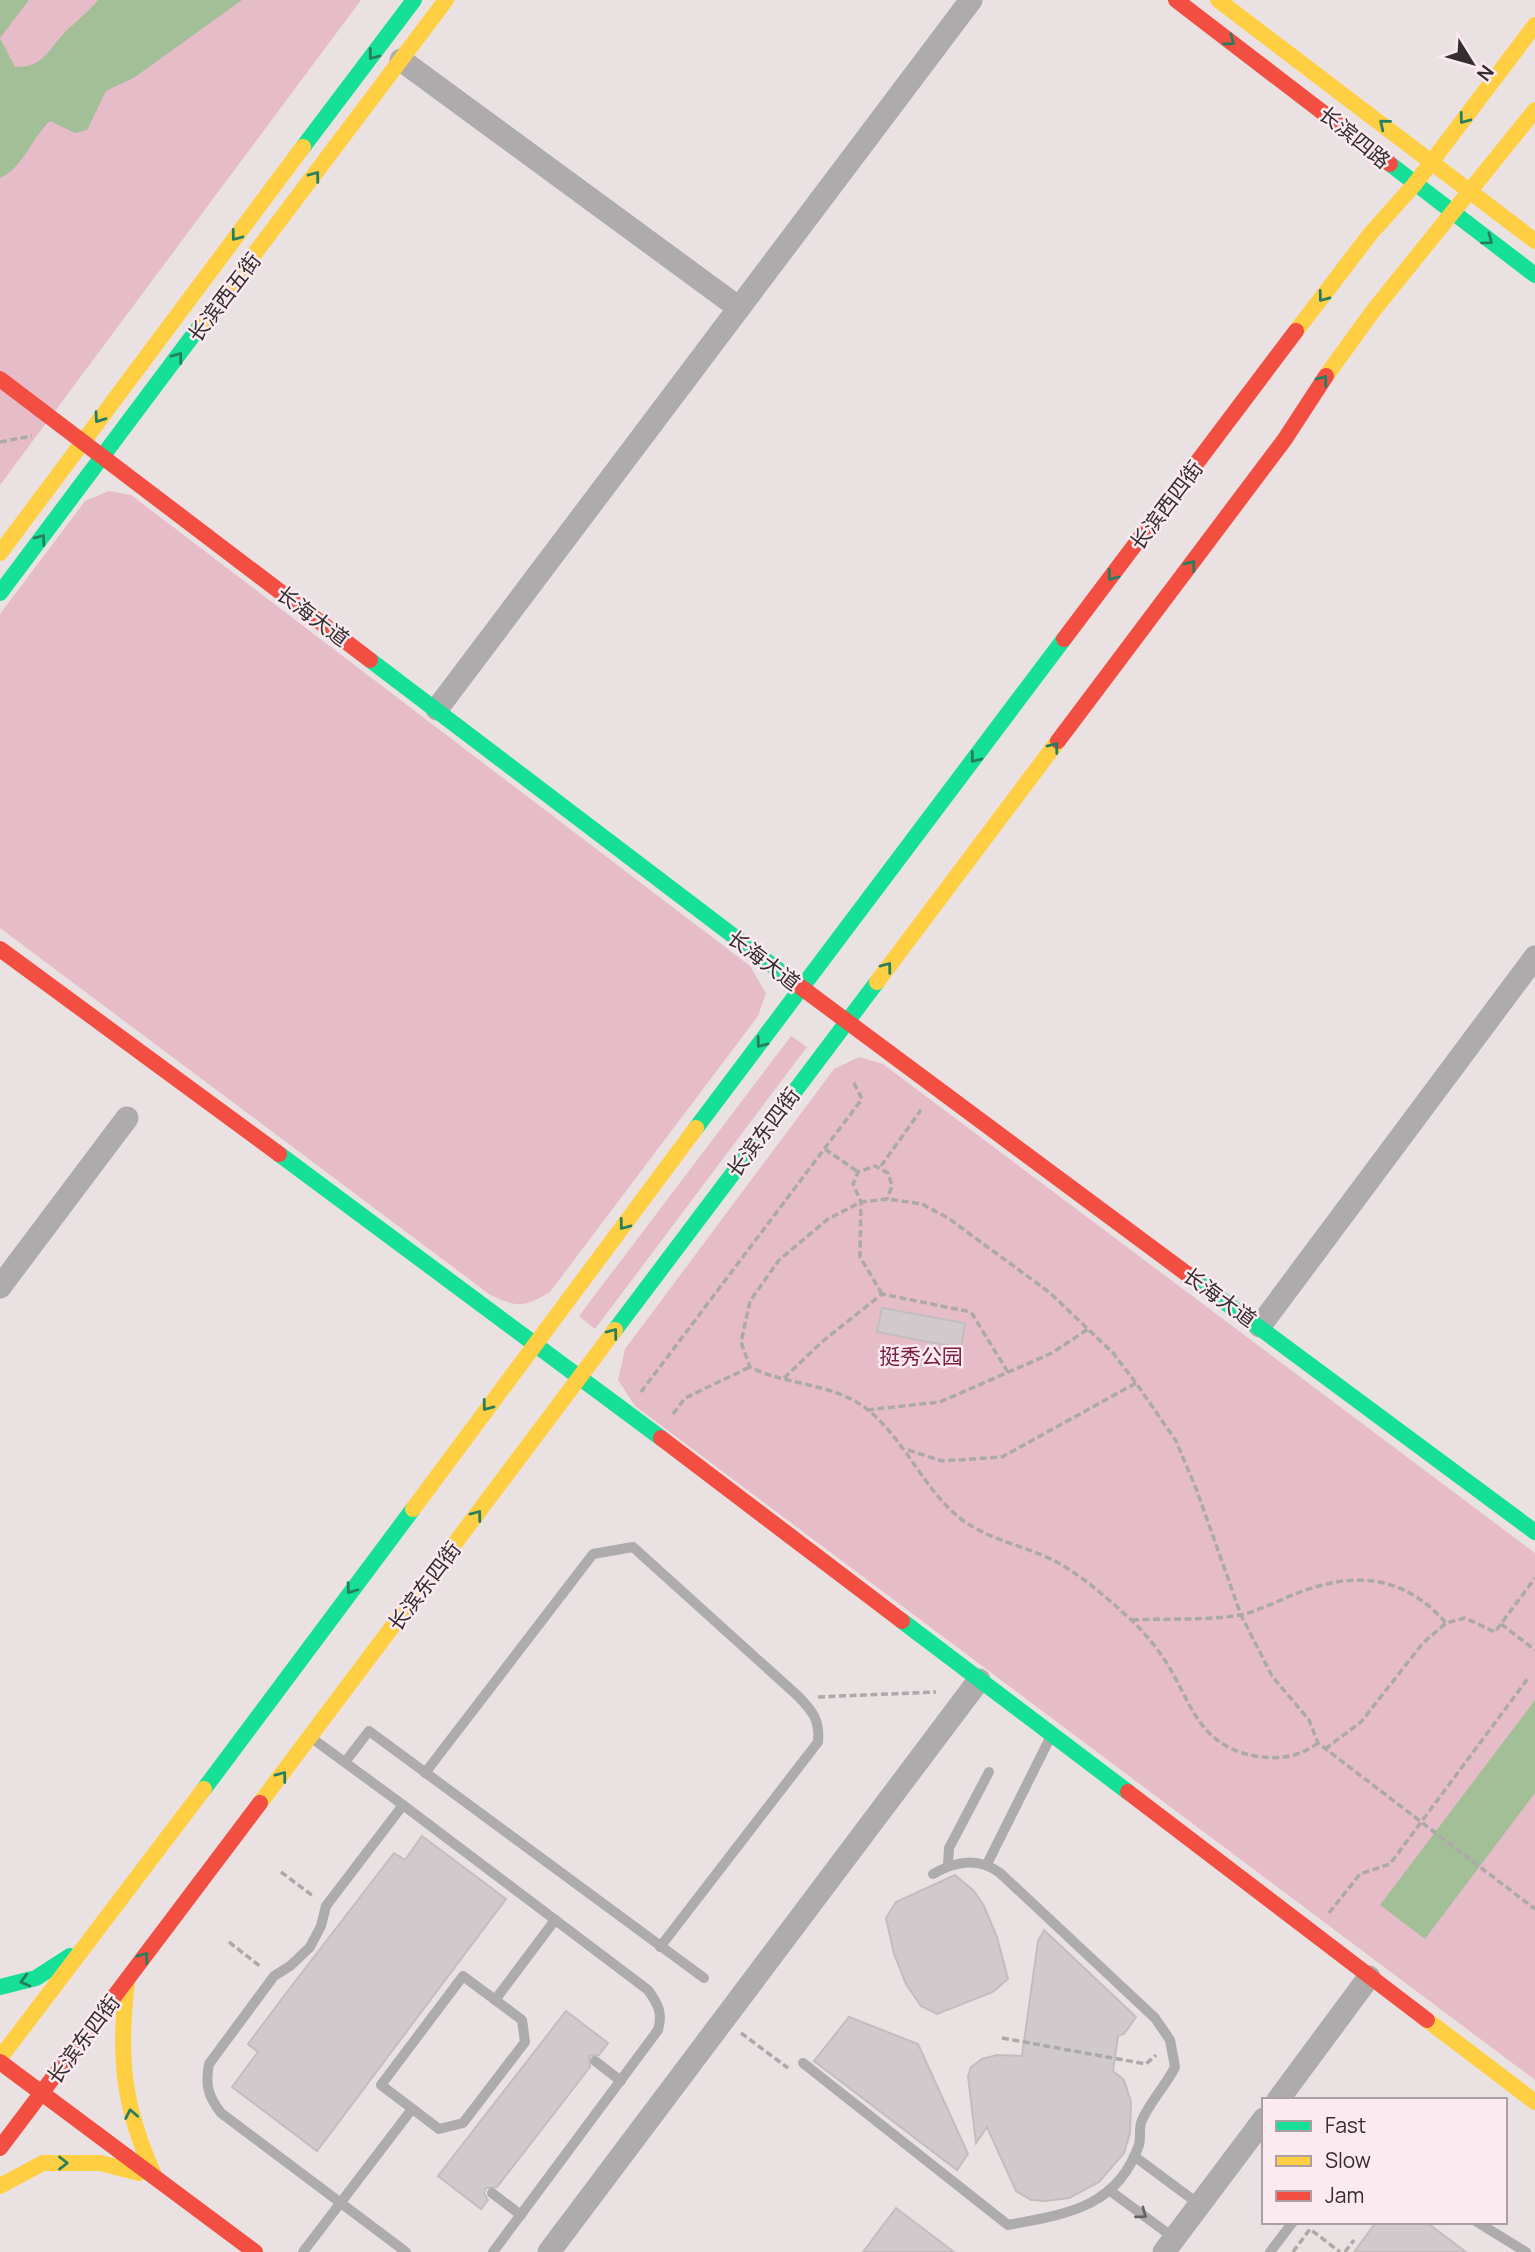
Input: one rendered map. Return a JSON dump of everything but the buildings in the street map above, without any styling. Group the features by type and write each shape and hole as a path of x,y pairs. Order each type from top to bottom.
{"main road":[{"name":"长滨西五街","path":"0,553 414,0"},
{"name":"长滨西五街","path":"0,593 446,0"},
{"name":"长滨四路","path":"1176,0 1348,130 1414,185 1535,275"},
{"name":"长滨四路","path":"1218,0 1535,241"},
{"name":"长滨西四街","path":"801,988 1371,233 1414,185 1535,25"},
{"path":"846,1022 1278,449 1309,399 1359,332 1412,262 1472,193 1535,110"},
{"name":"长海大道","path":"0,379 846,1022 1535,1532"},
{"path":"0,949 536,1342 1535,2102"},
{"path":"255,2252 0,2060 801,988"},
{"name":"长滨东四街","path":"0,2148 846,1022"},
{"path":"0,1987 36,1978 89,1944"},
{"path":"127,1979 121,2029 125,2078 132,2123 155,2178"},
{"path":"0,2186 43,2164 100,2163 155,2178"}],"street":[{"path":"437,709 971,0"},
{"path":"401,60 739,308"},
{"path":"1260,1326 1535,957"},
{"path":"0,1287 127,1118"},
{"path":"550,2252 979,1680"},
{"path":"1279,2098 1370,1977"},
{"path":"1169,2245 1262,2122"}],"lane":[{"path":"425,1773 593,1554 633,1547 799,1697 816,1715 818,1742 660,1947"},
{"path":"345,1762 369,1731 704,1978"},
{"path":"987,1864 1052,1735"},
{"path":"311,1737 648,1990 658,2004 662,2017 658,2031 493,2252"},
{"path":"948,1865 949,1848 989,1772"},
{"path":"404,1805 326,1906 321,1926 310,1947 290,1966 274,1976 209,2064 206,2080 209,2097 221,2113 406,2252"},
{"path":"803,2063 1008,2225 1070,2213 1091,2204 1109,2190 1134,2156 1140,2140 1141,2122 1175,2067 1170,2040 1156,2018 987,1864 971,1862 948,1865 933,1874"},
{"path":"495,2000 555,1920"},
{"path":"463,1976 495,2000 522,2020 525,2042 463,2123 439,2129 381,2085 463,1976"},
{"path":"595,2061 621,2081"},
{"path":"303,2252 412,2109"},
{"path":"1134,2156 1199,2205"},
{"path":"1109,2190 1169,2245"},
{"path":"492,2193 521,2215"},
{"path":"1270,2252 1291,2224"},
{"path":"1480,2224 1526,2252"}],"path":[{"path":"0,442 32,436 40,443"},
{"path":"639,1395 862,1099 853,1082"},
{"path":"880,1167 936,1088"},
{"path":"825,1149 858,1172"},
{"path":"887,1199 891,1179 880,1167 870,1166 858,1172 853,1191 861,1202 860,1257 882,1294 971,1312 1009,1374"},
{"path":"1318,1743 1304,1754 1282,1758 1256,1756 1232,1749 1210,1734 1193,1715 1171,1669 1132,1620 1078,1574 1050,1559 996,1540 962,1519 931,1490 906,1449 867,1410 835,1393 800,1381 771,1378 750,1367 741,1342 750,1301 779,1260 828,1220 861,1202 887,1199 922,1204 948,1217 1049,1292 1113,1353 1176,1441 1197,1490 1241,1615 1272,1676 1309,1720 1318,1743 1535,1909"},
{"path":"783,1379 823,1341 882,1294"},
{"path":"867,1410 940,1402 1052,1353 1088,1329"},
{"path":"667,1421 685,1398 750,1367"},
{"path":"906,1449 942,1461 1002,1457 1136,1383"},
{"path":"1325,1749 1361,1722 1423,1643 1446,1623 1465,1618 1495,1632 1535,1578"},
{"path":"1132,1620 1241,1615 1303,1591 1347,1579 1384,1581 1407,1591 1428,1602 1446,1623"},
{"path":"1501,1624 1535,1650"},
{"path":"1312,1934 1360,1874 1390,1864 1529,1676"},
{"path":"799,1697 936,1692"},
{"path":"281,1872 326,1906"},
{"path":"229,1942 274,1976"},
{"path":"743,2035 795,2074 803,2063"},
{"path":"1002,2038 1146,2064 1170,2040"},
{"path":"1293,2252 1310,2229 1343,2252 1354,2241"}],"green space":[{"path":"0,0 361,0 0,485"},
{"path":"109,491 131,495 750,966 766,993 758,1016 550,1292 541,1297 526,1303 513,1304 489,1294 0,928 0,614 85,501"},
{"path":"791,1036 807,1047 595,1329 579,1316"},
{"name":"挺秀公园","path":"859,1057 883,1064 1535,1553 1535,2080 635,1406 618,1380 625,1349 834,1069"}],"shaded area":[{"path":"0,0 29,0 0,38"},
{"path":"98,0 242,0 135,77 106,91 87,130 75,133 50,121 14,168 0,178 0,38 15,67 25,66 45,56"},
{"path":"1535,1700 1535,1793 1425,1939 1380,1905"}],"traffic: fast":[{"path":"303,147 414,0"},
{"path":"1390,164 1535,275"},
{"path":"0,593 203,322"},
{"path":"696,1128 1064,639"},
{"path":"370,660 798,985"},
{"path":"615,1330 877,982"},
{"path":"279,1154 661,1438"},
{"path":"1187,1274 1535,1532"},
{"path":"204,1789 413,1509"},
{"path":"902,1621 1128,1792"},
{"path":"0,1987 36,1978 70,1956"}],"traffic: slow":[{"path":"203,322 446,0"},
{"path":"1218,0 1535,241"},
{"path":"1296,331 1371,233 1414,185 1535,25"},
{"path":"1326,376 1373,311 1535,110"},
{"path":"0,553 303,147"},
{"path":"877,982 1058,741"},
{"path":"413,1509 696,1128"},
{"path":"260,1803 615,1330"},
{"path":"0,2058 204,1789"},
{"path":"127,1982 123,2035 126,2082 136,2128 155,2177"},
{"path":"1427,2020 1535,2102"},
{"path":"0,2186 43,2163 100,2163 139,2173"}],"traffic: jam":[{"path":"1176,0 1390,164"},
{"path":"1064,639 1296,331"},
{"path":"1058,741 1285,439 1326,376"},
{"path":"0,379 370,660"},
{"path":"0,949 279,1154"},
{"path":"798,985 1187,1274"},
{"path":"661,1438 902,1621"},
{"path":"1128,1792 1427,2020"},
{"path":"0,2148 260,1803"},
{"path":"0,2062 255,2252"}]}
